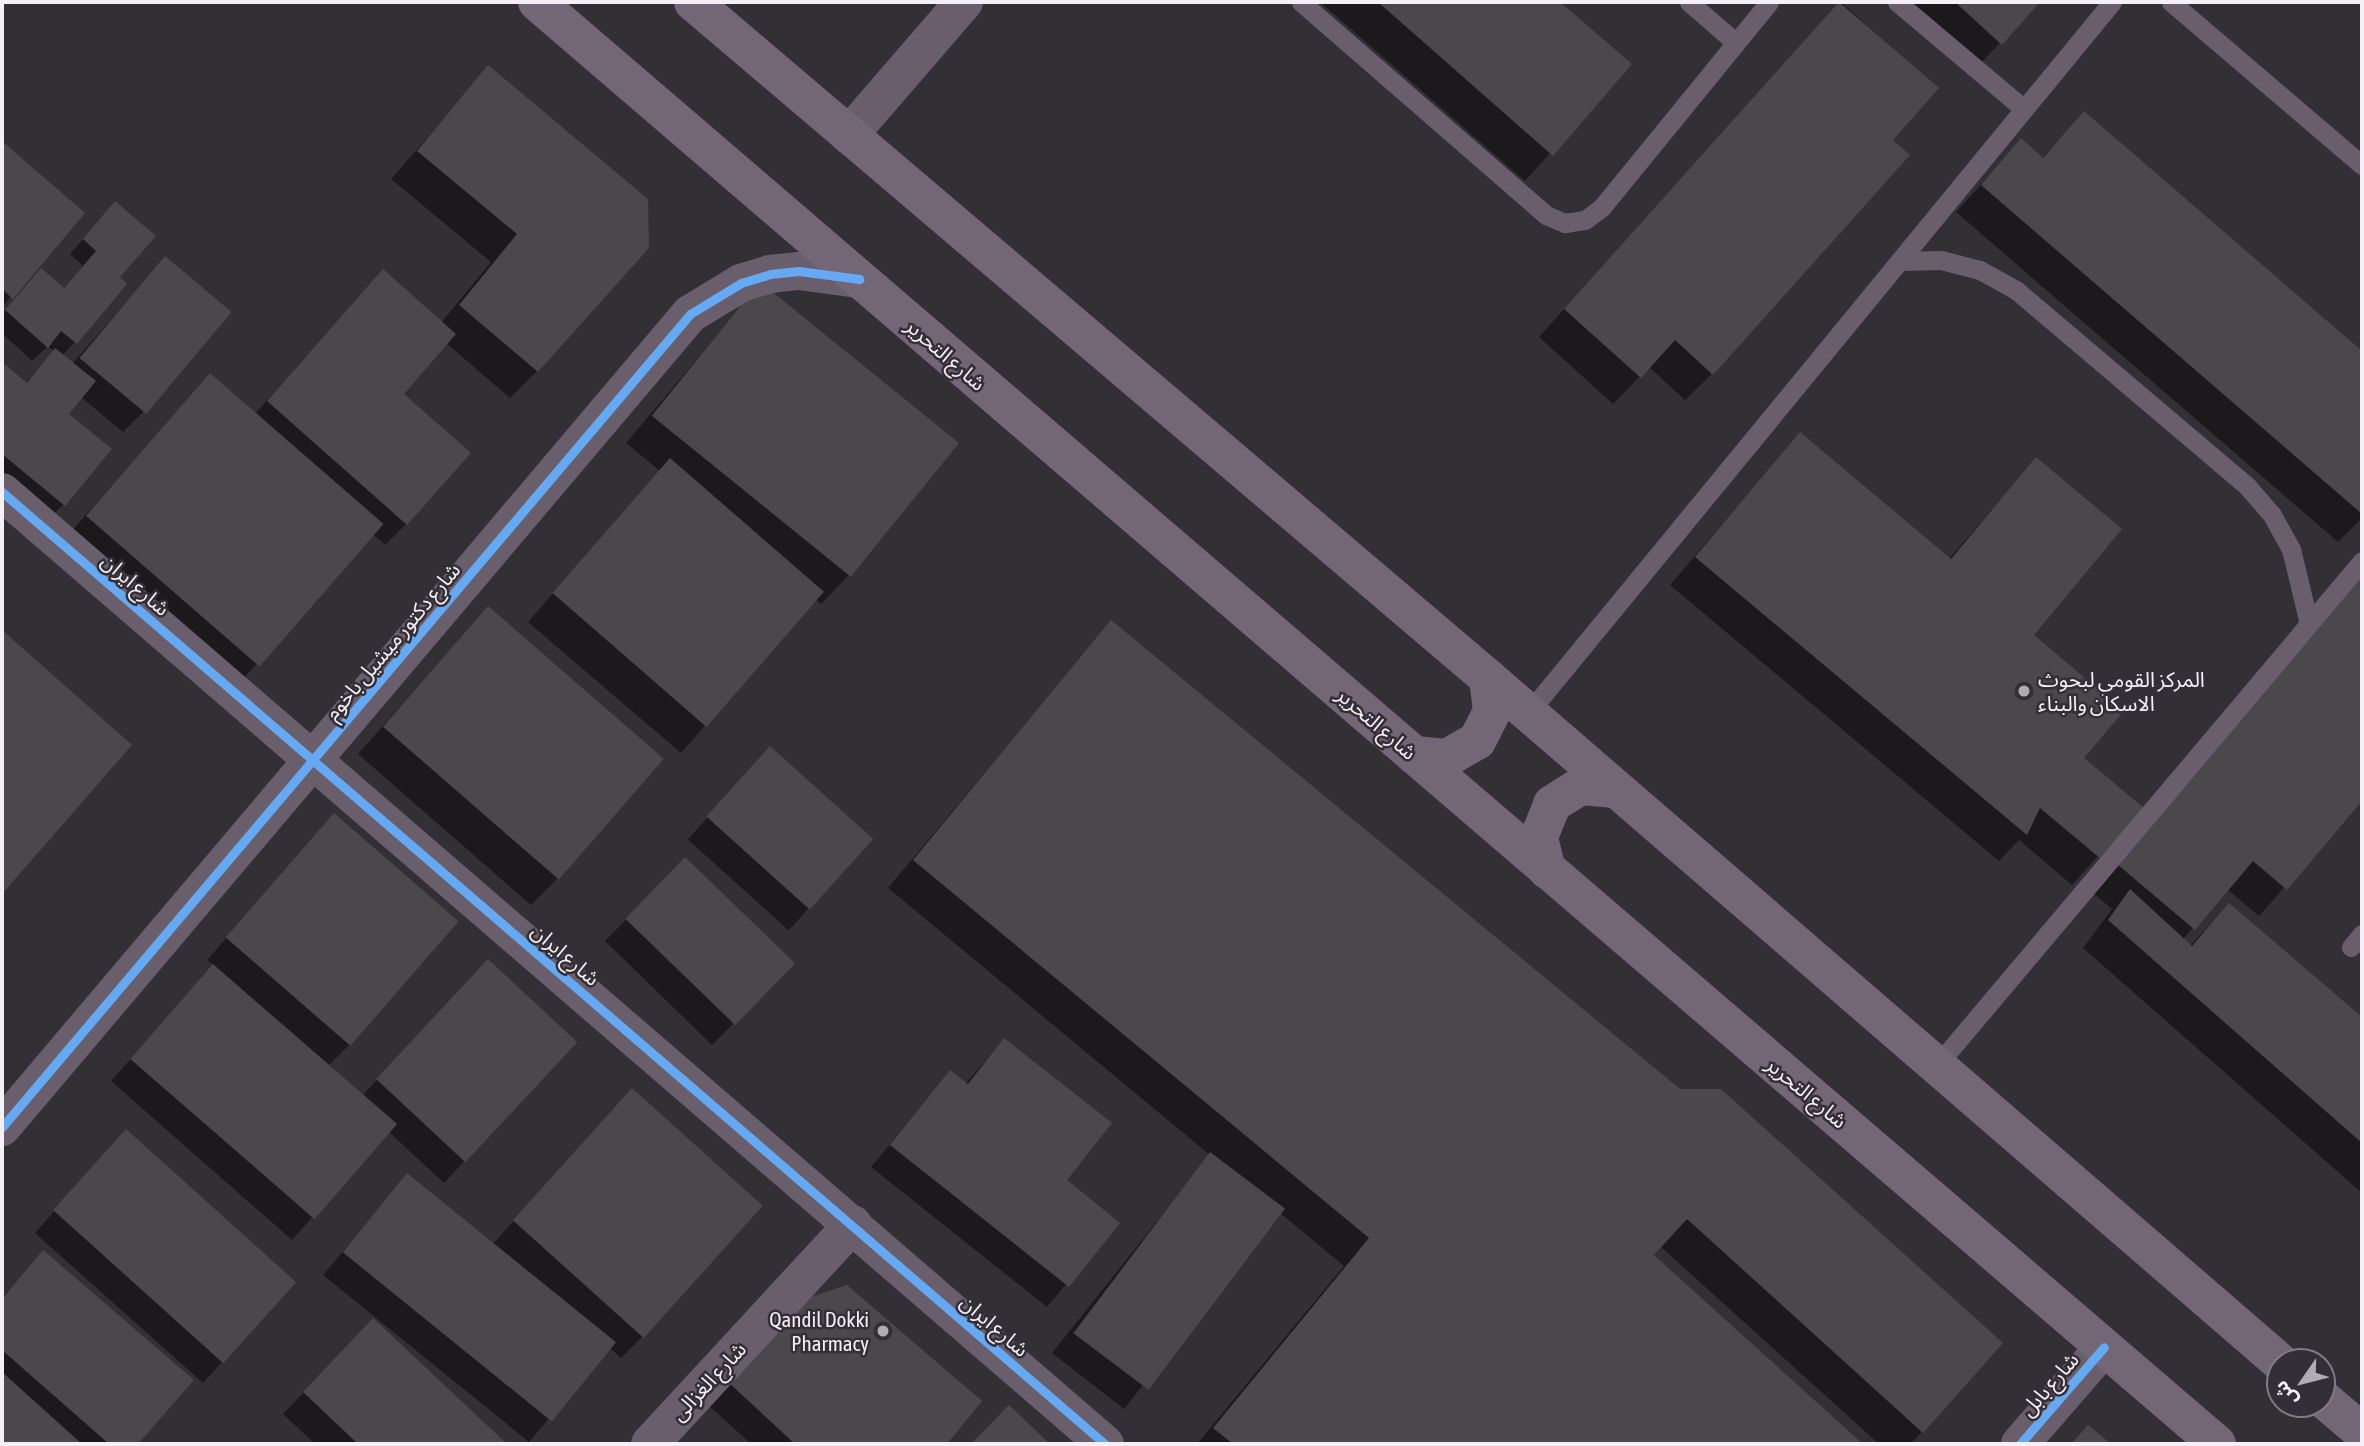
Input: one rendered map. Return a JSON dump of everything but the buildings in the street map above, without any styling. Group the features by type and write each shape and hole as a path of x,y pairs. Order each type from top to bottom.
{"main road":[{"name":"شارع التحرير","path":"537,2 2217,1444"},
{"path":"693,2 1528,712 2266,1350"},
{"path":"1414,755 1447,758 1477,741 1492,711 1488,678"},
{"path":"1547,870 1539,836 1552,804 1581,786 1616,789"},
{"path":"2336,1410 2362,1432"}],"street":[{"path":"849,135 964,2"},
{"name":"شارع دكتور ميشيل باخوم","path":"2,1126 690,314 732,287 770,274 799,271 859,279"},
{"name":"شارع ايران","path":"2,492 1105,1444"},
{"name":"شارع الغزالى","path":"650,1444 853,1224"},
{"name":"شارع بابل","path":"2020,1444 2104,1347"}],"lane":[{"path":"1301,2 1546,215 1565,223 1585,220 1602,207 1769,2"},
{"path":"1689,2 1735,42"},
{"path":"1897,2 2024,109"},
{"path":"1528,712 2112,2"},
{"path":"2171,2 2362,165"},
{"path":"1900,261 1941,260 1980,270 2017,290 2247,486 2272,515 2291,549 2309,624"},
{"path":"1938,1064 2362,561"}],"cycle path":[{"path":"2,1127 690,314 741,283 770,274 799,271 859,279"},
{"path":"2,492 1105,1444"},
{"path":"2020,1444 2104,1347"}],"place":[{"name":"المركز القومي لبحوث الاسكان والبناء","path":"2024,691"},
{"name":"Qandil Dokki Pharmacy","path":"883,1331"}]}
